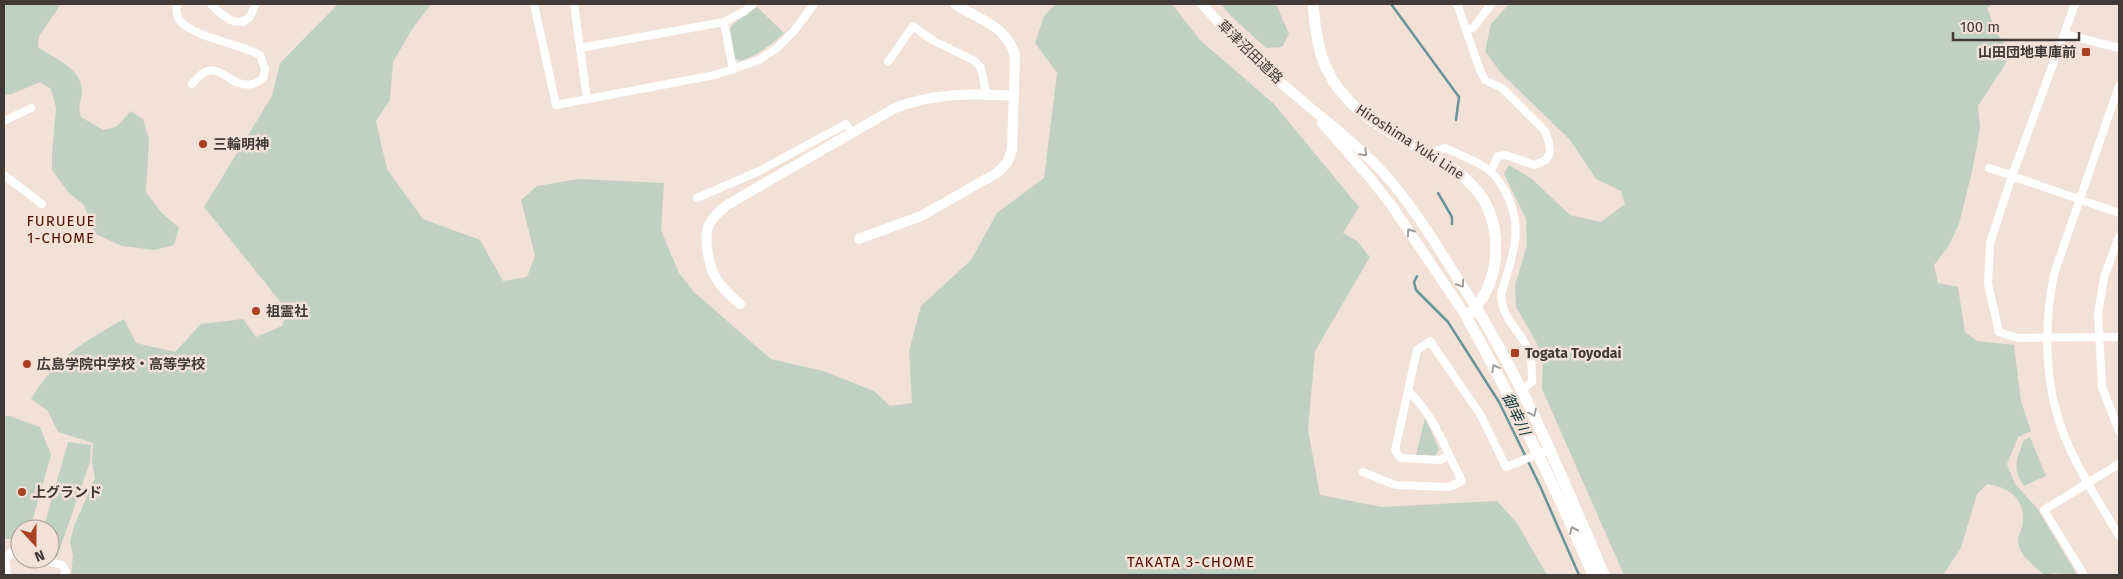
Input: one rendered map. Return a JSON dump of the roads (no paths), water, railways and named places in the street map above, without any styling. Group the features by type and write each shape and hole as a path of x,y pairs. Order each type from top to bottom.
{"main road":[{"name":"Hiroshima Yuki Line","path":"1313,4 1315,36 1319,53 1329,74 1347,99 1358,111 1390,132 1434,156 1467,179 1477,190 1492,215 1496,229 1497,245 1495,265 1477,309"},
{"path":"1593,575 1539,454 1497,371 1466,316 1477,309 1522,390 1551,449 1604,575"}],"street":[{"path":"177,4 176,10 179,21 191,30 251,50 260,55 265,69 263,78 253,84 238,83 221,72 208,70 198,76 192,84"},
{"path":"211,4 221,16 233,23 244,21 254,12 255,4"},
{"path":"534,4 556,106 715,75 759,60 777,48 794,32 814,4"},
{"path":"574,4 587,99"},
{"path":"580,48 724,22 745,11 753,4"},
{"path":"859,239 921,216 997,173 1007,163 1012,150 1014,96 1015,55 1011,42 997,27 954,4"},
{"name":"草津沼田道路","path":"1202,4 1255,59 1300,100"},
{"path":"1457,4 1485,80 1502,88 1545,131 1550,142 1550,153 1546,160 1534,165 1506,155 1498,156 1490,171"},
{"path":"1466,31 1474,27 1491,4"},
{"path":"2075,4 2012,176 1990,243 1988,284 1999,332 2018,338 2119,337"},
{"path":"724,22 733,70"},
{"path":"888,62 913,26 932,40 975,61 981,68 985,95"},
{"path":"2064,34 2119,48"},
{"path":"2119,86 2054,274 2048,304 2050,385 2058,418 2088,483 2119,536"},
{"path":"740,304 724,290 715,277 706,236 708,226 715,215 727,205 895,108 912,101 944,94 1014,96"},
{"path":"1300,100 1357,146 1381,170 1423,226 1477,309"},
{"path":"1300,100 1352,157 1392,206 1466,316"},
{"path":"4,121 31,108"},
{"path":"697,198 757,172 846,124 852,133"},
{"path":"1434,156 1438,150 1445,148 1490,171 1510,202 1516,224 1516,245 1501,294 1509,322 1527,346 1531,357 1532,382 1522,390"},
{"path":"1989,168 2119,213"},
{"path":"4,176 42,204"},
{"path":"2119,236 2104,277 2098,314 2102,387 2119,431"},
{"path":"1449,456 1440,460 1400,458 1395,450 1417,350 1430,341 1480,414 1506,467 1551,449"},
{"path":"1363,472 1395,485 1449,487 1462,481 1429,416 1408,391"},
{"path":"2084,575 2044,510 2119,464"},
{"path":"7,575 5,559 10,553"},
{"path":"60,565 66,572 64,575"}],"waterway":[{"name":"御幸川","path":"1391,4 1459,97 1456,120"},
{"name":"御幸川","path":"1438,193 1452,217 1452,224"},
{"name":"御幸川","path":"1417,276 1414,282 1416,290 1448,322 1499,402 1540,486 1579,575"}],"place":[{"name":"山田団地車庫前","path":"2086,52"},
{"name":"三輪明神","path":"203,144"},
{"name":"祖霊社","path":"256,311"},
{"name":"Togata Toyodai","path":"1515,353"},
{"name":"広島学院中学校・高等学校","path":"27,364"},
{"name":"上グランド","path":"22,492"}],"district":[{"name":"FURUEUE 1-CHOME","path":"61,230"},
{"name":"TAKATA 3-CHOME","path":"1191,562"}]}
